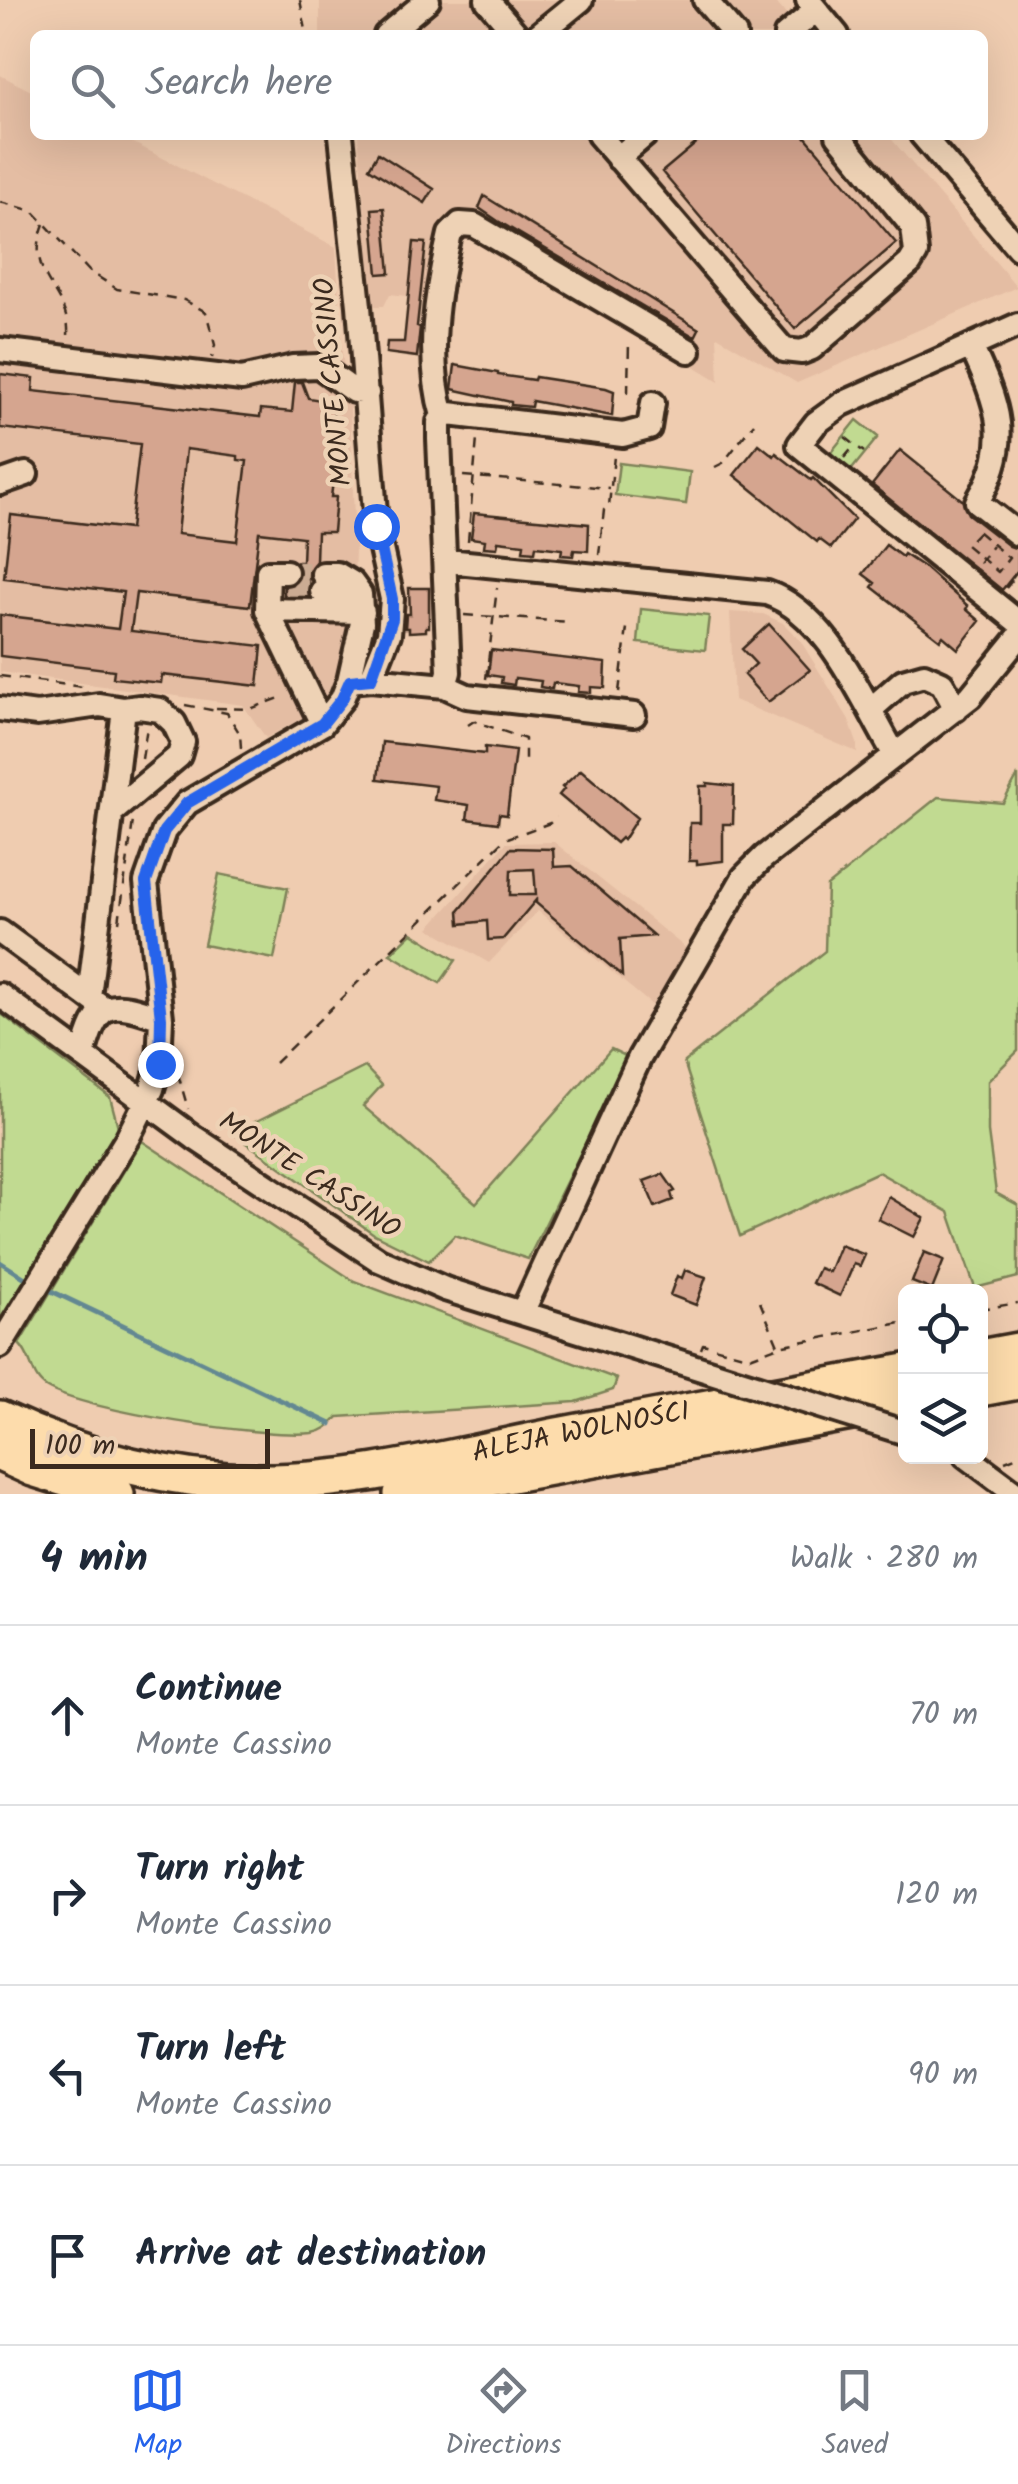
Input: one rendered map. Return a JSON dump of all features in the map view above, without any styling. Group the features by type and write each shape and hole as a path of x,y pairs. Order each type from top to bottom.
{"highway":[{"path":"988,1357 1018,1351"},
{"name":"ALEJA WOLNOŚCI","path":"0,1420 46,1441 141,1469 254,1482 400,1466 898,1373"},
{"path":"988,1387 1018,1381"},
{"name":"ALEJA WOLNOŚCI","path":"402,1494 898,1403"},
{"path":"0,1453 33,1468 116,1494"}],"street":[{"path":"392,30 428,0"},
{"path":"488,0 513,30"},
{"path":"544,30 581,0"},
{"path":"705,0 731,30"},
{"path":"790,30 812,5 833,30"},
{"name":"MONTE CASSINO","path":"147,1104 160,1064 161,1018 146,882 164,831 187,803 322,724 360,680 389,634 392,599 376,526 342,140"},
{"path":"604,140 784,350 802,352 812,348 910,263 916,253 913,227 842,140"},
{"path":"618,158 639,140"},
{"path":"926,140 1018,248"},
{"path":"445,686 449,672 448,614 456,562 442,474 439,422 443,416 432,354 448,242 460,224 474,225 689,351"},
{"path":"1018,324 842,404 816,422 799,446 1018,622"},
{"path":"971,346 991,390 1000,436 997,462 977,502 1018,534"},
{"path":"0,350 253,378 294,367 319,366 354,391 367,393"},
{"path":"443,416 623,436 649,428 653,403"},
{"path":"0,483 26,474"},
{"path":"456,562 767,593 783,598 801,610 820,632 894,755"},
{"path":"322,582 338,574 352,583 361,603 360,680 445,686 467,696 625,714"},
{"path":"322,724 303,690 276,590 361,603"},
{"path":"522,1313 640,1057 744,878 764,857 956,709 1018,638"},
{"path":"870,710 903,681 924,675 942,683 956,709"},
{"path":"0,709 37,714 100,706 160,710 174,723 183,742 180,756 112,812"},
{"path":"83,1056 97,1003 124,709"},
{"path":"0,932 97,1003 125,1005 161,1018"},
{"name":"MONTE CASSINO","path":"0,995 147,1104 379,1260 445,1289 898,1430"},
{"path":"0,1346 147,1104"},
{"path":"976,1464 1006,1488"}],"path":[{"path":"300,0 307,30"},
{"path":"0,202 33,211 89,271 117,290 184,300 206,312 215,344 209,374"},
{"path":"44,224 38,253 41,271 66,311 66,358"},
{"path":"628,393 631,318"},
{"path":"456,562 475,476 479,418"},
{"path":"715,468 754,424"},
{"path":"845,437 864,452"},
{"path":"837,467 855,445"},
{"path":"596,576 614,450"},
{"path":"442,474 610,488"},
{"path":"978,532 993,545 1010,558 998,572 966,546 978,532"},
{"path":"971,574 993,545"},
{"path":"999,596 1018,572"},
{"path":"484,698 497,590"},
{"path":"448,614 570,622"},
{"path":"625,714 627,628"},
{"path":"214,708 250,708 303,690"},
{"path":"468,725 474,721 525,739 525,764"},
{"path":"119,922 148,722"},
{"path":"275,1063 504,839 557,817"},
{"path":"178,1072 193,1120"},
{"path":"760,1302 779,1346"},
{"path":"988,1308 1018,1303"},
{"path":"703,1344 750,1357 779,1346 898,1324"}],"shaded area":[{"path":"320,0 774,0 799,30 320,30"},
{"path":"0,75 30,90 30,140 128,140 336,247 342,353 350,407 355,547 353,632 334,700 266,738 243,705 0,672"},
{"path":"358,140 892,140 1017,287 797,383 717,336 719,381 465,228 432,299 390,294 384,306 373,306"},
{"path":"730,612 763,614 783,623 800,640 848,718 857,752 734,700"},
{"path":"554,842 687,949 652,1005 538,911 489,963 429,928 506,843"}],"green space":[{"path":"857,420 878,437 849,473 828,456"},
{"path":"619,463 690,472 686,504 615,495"},
{"path":"641,609 709,616 705,650 638,643"},
{"path":"1018,775 1018,1051 988,1081 988,1132 996,1193 1018,1205 1018,1277 974,1284 949,1212 878,1172 740,1236 684,1062 825,951 827,886 938,797 1003,803"},
{"path":"219,874 288,888 274,959 204,945"},
{"path":"412,933 456,960 440,983 390,954"},
{"path":"0,1013 110,1097 118,1127 0,1321"},
{"path":"611,1049 628,1057 528,1259 455,1235 429,1261 374,1234 233,1133 365,1067 382,1085 363,1106 476,1203"},
{"path":"142,1141 354,1281 617,1379 613,1390 576,1402 338,1417 317,1432 289,1433 136,1414 47,1388 37,1379 19,1344"}],"building":[{"path":"700,140 808,140 896,243 795,329 662,172"},
{"path":"378,153 434,189 425,203 369,168"},
{"path":"484,196 699,329 695,337 498,221 479,208"},
{"path":"384,208 390,273 378,274 372,209"},
{"path":"414,242 426,243 417,357 386,353 387,342 404,342"},
{"path":"455,365 498,375 606,388 614,391 612,416 532,401 531,407 511,405 452,389"},
{"path":"0,374 34,378 33,391 260,417 261,409 292,412 295,382 302,382 308,398 334,402 330,464 335,465 331,497 336,497 333,532 317,532 316,561 308,573 308,596 284,595 284,587 299,579 297,562 302,562 303,537 259,532 250,606 136,593 131,631 262,646 258,686 162,675 161,683 113,678 114,670 0,656 0,615 118,629 123,592 4,578 11,515 130,529 140,444 0,428","holes":["186,449 238,456 238,460 247,461 237,541 177,534"]},
{"path":"759,444 813,478 854,519 831,548 819,539 817,542 734,475"},
{"path":"900,450 962,500 968,514 1018,549 1018,570 1002,590 872,485"},
{"path":"474,513 589,524 588,551 574,550 573,556 561,555 562,549 536,546 535,552 523,551 524,544 498,541 497,548 484,547 485,540 471,538"},
{"path":"886,545 925,568 980,621 958,649 943,636 940,640 872,587 875,583 863,574"},
{"path":"409,588 429,588 426,631 409,632 405,628 406,614 410,614"},
{"path":"769,624 810,670 768,702 744,675 756,664 742,649"},
{"path":"491,650 606,663 605,688 591,687 591,693 578,692 579,686 553,683 552,689 540,687 541,681 515,678 514,685 501,683 502,677 488,675"},
{"path":"382,742 485,754 485,747 515,751 507,815 499,814 498,823 467,819 469,805 434,800 436,786 378,779"},
{"path":"581,770 637,818 623,840 616,843 559,795 562,787"},
{"path":"700,786 734,786 733,824 723,824 723,861 697,864 689,861 690,823 700,823"},
{"path":"511,848 553,849 554,867 572,866 654,936 620,939 622,976 536,900 503,939 488,940 487,921 460,924 459,911","holes":["534,869 536,895 510,895 511,870"]},
{"path":"663,1174 675,1191 671,1193 673,1200 655,1207 644,1181"},
{"path":"889,1197 924,1218 914,1237 878,1219"},
{"path":"840,1245 865,1255 860,1266 854,1264 840,1296 812,1283 819,1268 829,1272"},
{"path":"924,1252 944,1260 934,1284 912,1282"},
{"path":"685,1270 706,1277 696,1305 670,1295 677,1276 682,1278"}],"waterway":[{"path":"0,1262 30,1281"},
{"path":"45,1288 331,1424"}],"tunnel":[{"path":"286,572 323,574"},
{"path":"286,590 322,591"}],"route":[{"path":"160,1064 161,1018 146,882 154,853 164,831 187,803 322,724 342,699 350,681 371,679 392,619 392,599 376,526"}]}
